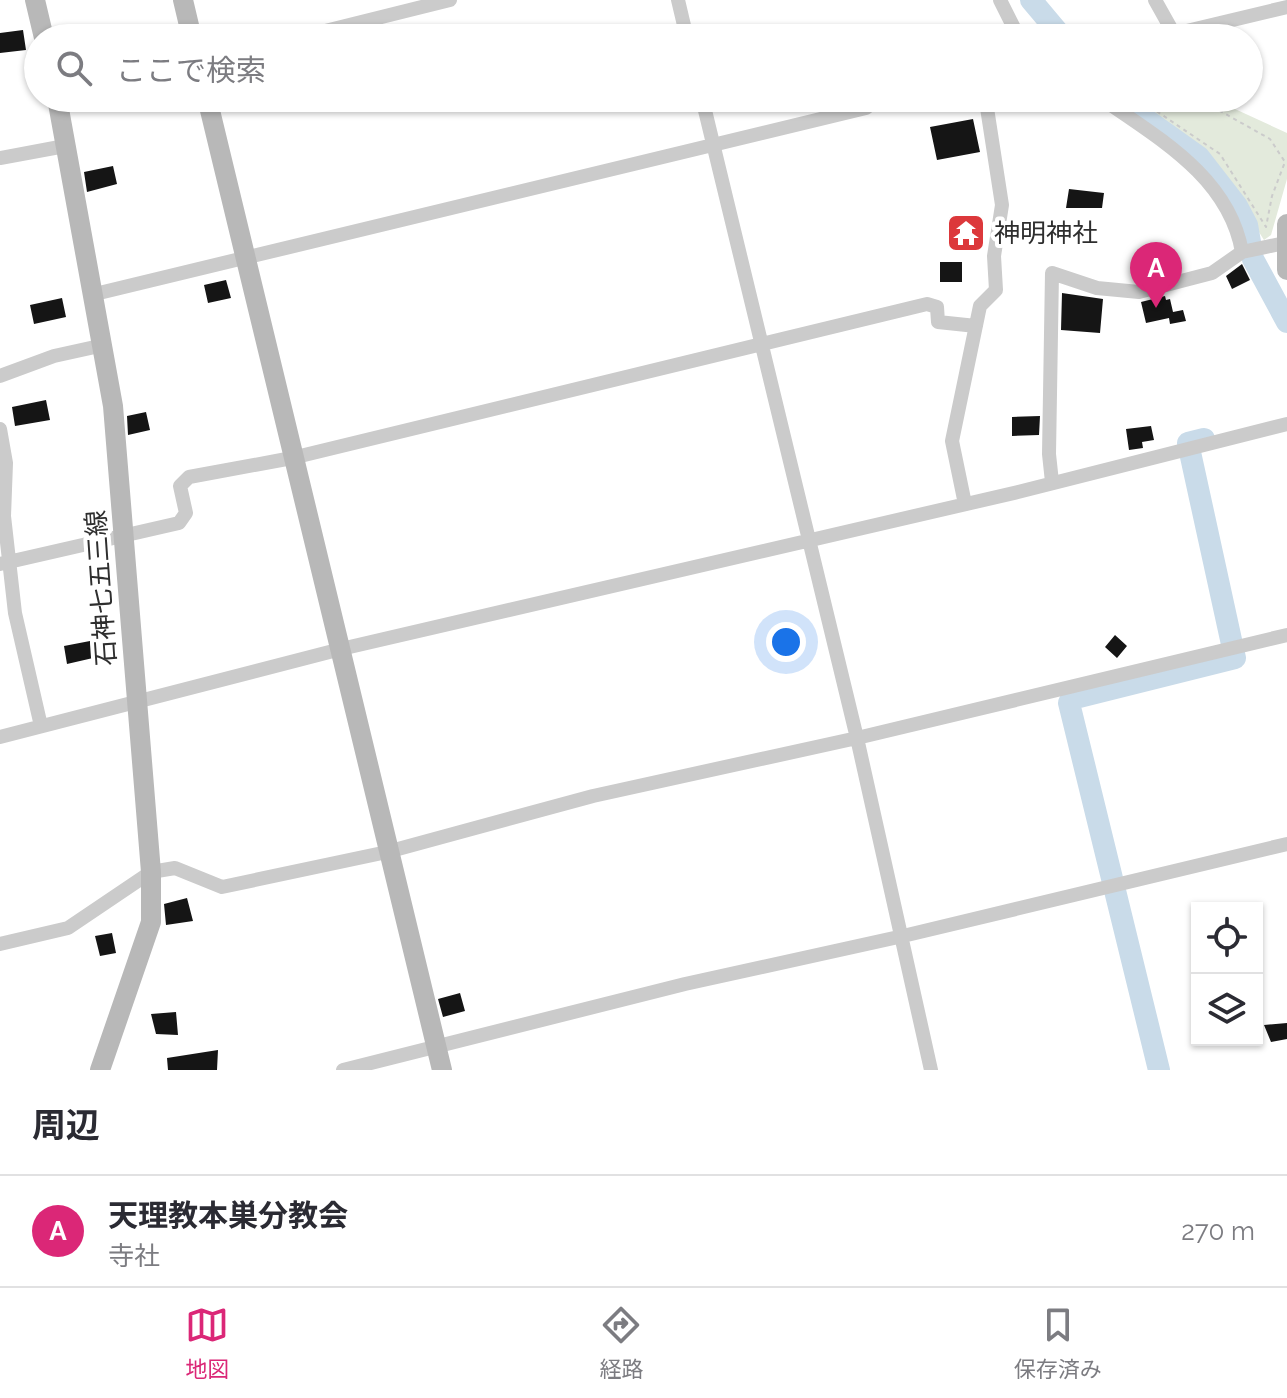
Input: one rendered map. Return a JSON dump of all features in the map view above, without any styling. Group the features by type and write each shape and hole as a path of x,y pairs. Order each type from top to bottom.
{"street":[{"path":"35,0 41,24"},
{"path":"183,0 189,24"},
{"path":"353,24 450,0"},
{"path":"678,0 684,24"},
{"path":"1000,0 1012,24"},
{"path":"1155,0 1168,24"},
{"path":"1216,24 1287,7"},
{"name":"石神七五三線","path":"59,112 104,345 151,872 151,922 100,1070"},
{"path":"210,112 442,1070"},
{"path":"705,112 857,738 931,1070"},
{"path":"95,294 850,112"},
{"path":"965,504 952,441 980,306 996,290 994,256 1002,205 983,112"},
{"path":"1121,112 1186,158 1207,180 1238,228 1242,252"},
{"path":"0,158 65,146"},
{"path":"1052,482 1049,454 1052,273 1097,288 1139,292 1212,273 1242,252 1286,232 1287,270"},
{"path":"6,563 179,523 186,513 180,486 189,477 292,458 927,304 937,307 938,322 976,326"},
{"path":"0,376 54,356 104,345"},
{"path":"0,737 341,649 965,504 1287,424"},
{"path":"0,429 6,463 6,563 41,726"},
{"path":"0,944 68,928 151,872 175,868 222,887 387,852 593,796 857,738 1287,635"},
{"path":"343,1070 437,1049 685,984 903,936 1287,844"}],"path":[{"path":"1158,112 1220,154 1266,227 1272,196 1285,162 1270,139 1222,112"}],"shaded area":[{"path":"1140,112 1241,112 1287,133 1287,179 1271,235 1264,240 1241,203 1206,158 1178,135"}],"building":[{"path":"23,30 24,50 0,53 0,33"},
{"path":"973,119 980,152 937,160 930,127"},
{"path":"113,166 117,184 87,192 84,172"},
{"path":"1069,189 1104,193 1102,208 1066,208"},
{"name":"神明神社","path":"961,224 974,227 971,241 958,239"},
{"path":"940,262 962,262 962,282 940,282"},
{"path":"1242,264 1250,280 1232,289 1226,276"},
{"path":"226,280 231,298 208,303 204,285"},
{"path":"1062,293 1103,299 1100,333 1061,330"},
{"path":"1165,296 1166,300 1170,299 1173,312 1183,310 1186,321 1170,324 1169,318 1146,323 1141,302"},
{"path":"62,298 66,317 34,324 30,305"},
{"path":"46,400 50,420 15,426 12,407"},
{"path":"146,412 150,430 128,435 127,416"},
{"path":"1040,416 1039,435 1012,436 1012,417"},
{"path":"1151,426 1154,440 1142,442 1143,448 1129,450 1126,429"},
{"path":"1115,635 1127,646 1117,658 1105,647"},
{"path":"90,641 93,658 67,664 64,646"},
{"path":"187,898 193,921 166,925 164,904"},
{"path":"112,933 116,953 100,956 95,936"},
{"path":"460,993 465,1011 443,1017 438,999"},
{"path":"176,1012 178,1035 156,1034 151,1014"},
{"path":"1287,1023 1287,1039 1271,1042 1264,1025"},
{"path":"218,1050 217,1070 168,1070 167,1058"}],"waterway":[{"path":"1031,0 1051,24"},
{"path":"1136,112 1199,157 1237,206 1247,225 1253,259 1287,322"},
{"path":"1159,1070 1069,703 1071,699 1235,658 1188,443 1204,439"}],"place":[{"name":"神明神社","path":"966,233"},
{"name":"天理教本巣分教会","path":"1156,308"}]}
